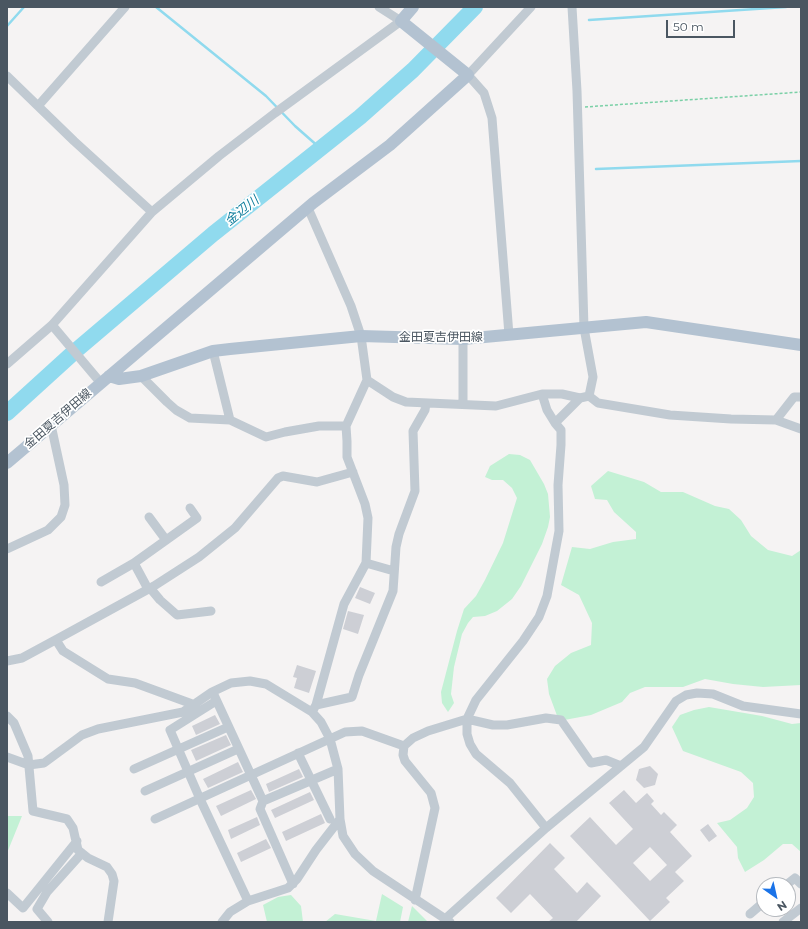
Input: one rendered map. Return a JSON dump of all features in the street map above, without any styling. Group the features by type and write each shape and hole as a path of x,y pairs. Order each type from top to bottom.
{"main road":[{"path":"413,7 404,23 468,75"},
{"name":"金田夏吉伊田線","path":"7,463 102,378 308,208 390,145 468,75"},
{"name":"金田夏吉伊田線","path":"102,378 119,379 141,376 213,351 361,336 464,339 646,322 801,345"}],"street":[{"path":"38,106 125,7"},
{"path":"7,364 52,325 152,212 219,156 275,113 404,23 379,7"},
{"path":"509,335 492,118 484,93 468,75 531,7"},
{"path":"555,423 585,397 593,377 584,328 578,108 572,7"},
{"path":"7,76 74,141 152,212"},
{"path":"308,208 351,306 361,336 367,380 346,426 347,457 365,504 368,518 366,563 344,604 314,709"},
{"path":"52,325 102,378"},
{"path":"463,404 464,339"},
{"path":"213,351 230,420"},
{"path":"141,376 166,402 186,416 203,420 230,420 266,437 319,426 346,426"},
{"path":"367,380 393,397 406,402 496,406 542,394 562,394 585,397 598,404 670,415 776,420 801,429"},
{"path":"542,394 547,410 561,430 562,446 558,485 559,531 547,596 539,617 523,641 476,700 466,719 467,734 470,744 476,754 510,783 546,828"},
{"path":"776,420 794,397 801,397"},
{"path":"314,709 352,696 359,675 394,591 394,571 399,534 415,491 413,431 425,410 426,403"},
{"path":"7,549 48,530 61,517 65,505 64,485 51,425"},
{"path":"7,661 22,658 56,640 149,588 199,557 235,528 278,478 283,476 317,482 352,472"},
{"path":"101,582 134,563 197,518 190,508"},
{"path":"149,517 166,540"},
{"path":"134,563 149,588 177,615 211,611"},
{"path":"366,563 394,571"},
{"path":"56,640 64,651 108,679 135,683 195,705"},
{"path":"248,901 200,799 170,730 231,684 250,681 266,684 314,709 330,739 338,768 340,819 343,836 355,854 373,871 415,900 432,909 444,921 546,828 644,747 676,701 686,695 697,693 713,694 743,706 801,714"},
{"path":"7,757 29,765 44,763 82,735 98,729 183,712 214,696"},
{"path":"214,696 263,801"},
{"path":"7,716 14,723 28,756 33,811 67,819 73,828 78,850 88,858 107,867 112,874 114,881 108,922"},
{"path":"415,900 435,808 431,793 405,761 403,755 404,746 413,738 428,731 466,719 493,725 517,725 546,718 561,720 591,763 606,760 621,766"},
{"path":"134,769 178,748 228,727"},
{"path":"155,819 345,732 362,731 404,746"},
{"path":"145,791 238,749"},
{"path":"298,753 330,819"},
{"path":"292,884 260,809 263,801 338,768"},
{"path":"222,922 230,912 248,901 288,888 340,819"},
{"path":"7,893 23,908 76,841"},
{"path":"48,922 37,909 47,892 82,853"},
{"path":"783,922 801,908"},
{"path":"750,914 756,909"}],"path":[{"path":"578,108 801,92"}],"green space":[{"path":"509,454 520,455 530,460 544,484 548,494 550,517 548,527 542,544 521,586 512,599 497,611 485,616 473,617 462,634 454,667 451,694 454,703 448,712 442,703 441,692 464,609 476,596 503,543 517,498 512,488 503,480 492,480 485,477 490,466"},
{"path":"608,471 644,482 661,492 683,492 715,506 729,509 741,520 751,536 768,550 792,556 801,550 801,685 763,687 705,679 683,687 645,687 630,693 622,702 591,715 559,721 549,694 547,679 555,666 571,653 591,645 592,623 579,595 561,585 572,547 590,549 613,542 636,539 636,532 614,512 607,500 595,499 591,486"},
{"path":"709,707 762,716 792,724 801,723 801,852 792,844 783,844 764,860 745,872 738,858 737,847 717,823 730,820 747,808 754,797 753,783 741,772 683,751 672,727 680,715"},
{"path":"7,816 22,816 7,853"},
{"path":"382,894 403,907 400,922 325,922 335,914 376,921"},
{"path":"291,895 301,906 303,922 267,922 263,905 278,897"},
{"path":"412,906 428,922 408,922"}],"building":[{"path":"360,587 375,593 370,604 355,598"},
{"path":"348,611 364,615 358,634 343,629"},
{"path":"297,665 316,671 309,693 294,688 297,678 293,677"},
{"path":"215,715 220,724 196,735 192,726"},
{"path":"226,735 231,745 196,761 191,750"},
{"path":"238,762 243,772 208,788 203,779"},
{"path":"650,766 658,774 655,785 644,788 636,780 639,769"},
{"path":"299,769 303,777 269,792 266,784"},
{"path":"251,790 256,799 221,816 216,806"},
{"path":"624,790 636,803 647,793 654,801 651,804 661,815 664,812 677,825 670,832 692,856 675,872 684,881 666,898 670,902 650,921 570,836 590,817 616,845 633,829 609,803","holes":["650,847 667,865 650,881 633,863"]},
{"path":"310,792 314,800 275,818 271,810"},
{"path":"321,814 325,823 286,841 282,832"},
{"path":"257,817 260,825 231,839 228,830"},
{"path":"708,824 717,836 709,842 700,830"},
{"path":"266,839 271,848 241,862 237,853"},
{"path":"550,843 565,858 554,869 577,893 587,882 601,896 576,922 548,922 553,918 530,894 511,913 496,898"}],"waterway":[{"path":"7,26 24,7"},
{"path":"156,7 266,96 295,126 320,148"},
{"name":"金辺川","path":"7,413 73,353 213,234 360,117 413,70 475,7"},
{"path":"589,20 786,7"},
{"path":"596,169 801,161"}]}
